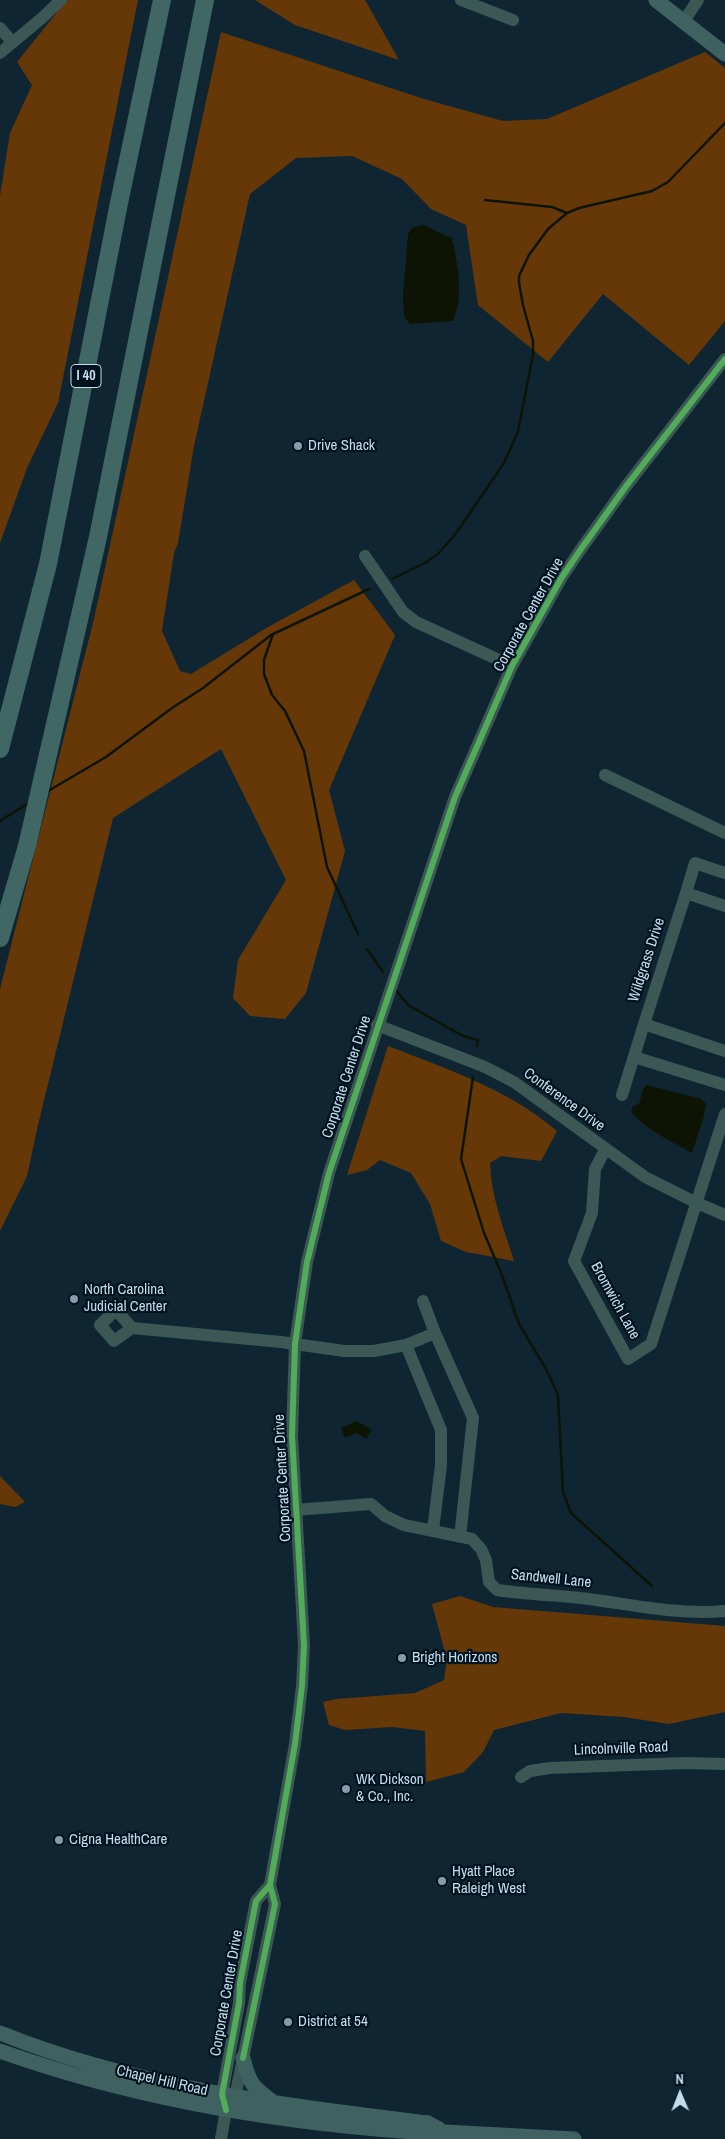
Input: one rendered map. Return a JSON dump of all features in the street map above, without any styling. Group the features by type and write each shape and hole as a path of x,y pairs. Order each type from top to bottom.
{"highway":[{"name":"I 40","path":"0,749 48,564 119,203 162,0"},
{"path":"0,938 27,846 98,537 205,0"}],"main road":[{"path":"656,0 725,54"},
{"name":"Chapel Hill Road","path":"0,2033 86,2063 177,2086 274,2103 428,2122 445,2132"},
{"name":"Chapel Hill Road","path":"0,2051 92,2080 226,2110 305,2123 430,2133 445,2132 574,2139"},
{"path":"243,2058 246,2073 254,2088 274,2103"}],"street":[{"path":"0,53 61,0"},
{"path":"464,0 513,20"},
{"path":"683,22 698,0"},
{"path":"0,28 12,42"},
{"name":"Corporate Center Drive","path":"229,2095 243,2058 275,1904 270,1885 291,1771 302,1686 304,1627 295,1510 292,1436 295,1344 307,1262 320,1204 377,1025 455,797 512,666 562,577 627,485 725,359"},
{"path":"364,556 403,612 416,622 512,666"},
{"path":"605,775 725,833"},
{"name":"Wildgrass Drive","path":"725,873 695,863 644,1024 725,1051"},
{"path":"686,893 725,906"},
{"path":"622,1095 644,1024"},
{"name":"Conference Drive","path":"377,1025 486,1067 514,1082 605,1150 645,1177 697,1204 725,1215"},
{"path":"634,1057 725,1085"},
{"path":"697,1204 725,1114"},
{"name":"Bromwich Lane","path":"605,1150 595,1169 592,1213 574,1261 628,1359 651,1344 697,1204"},
{"path":"423,1301 435,1333 473,1418 460,1537"},
{"path":"132,1328 295,1344 344,1351 374,1351 406,1345 435,1333"},
{"path":"406,1345 441,1430 441,1465 432,1530"},
{"name":"Sandwell Lane","path":"295,1510 371,1504 385,1516 404,1525 472,1540 481,1549 486,1560 489,1582 497,1590 595,1600 657,1610 725,1611"},
{"name":"Lincolnville Road","path":"521,1777 530,1771 550,1768 685,1763 725,1764"},
{"name":"Corporate Center Drive","path":"226,2110 256,1901 270,1885"},
{"path":"221,2139 226,2110"}],"shaded area":[{"path":"67,0 138,0 58,403 27,468 0,543 0,196 10,133 32,85 17,62"},
{"path":"255,0 365,0 399,60 295,25"},
{"path":"221,32 424,99 503,121 547,119 705,52 725,68 725,321 689,365 603,294 548,362 478,305 466,225 431,209 402,179 352,156 296,158 250,194 194,446 162,631 180,671 191,674 268,627 354,580 395,635 329,790 345,851 306,993 285,1019 250,1016 233,998 238,960 286,880 221,749 113,818 27,1176 0,1231 0,989 94,619"},
{"path":"423,225 452,238 459,280 458,301 453,321 410,324 404,317 403,296 408,234 413,227"},
{"path":"388,1046 476,1081 498,1092 538,1116 557,1131 541,1161 501,1156 490,1163 495,1201 514,1261 466,1252 441,1241 430,1204 411,1173 380,1160 367,1170 347,1175"},
{"path":"647,1085 701,1099 706,1104 692,1153 651,1130 631,1112 633,1106 639,1104 643,1089"},
{"path":"357,1421 372,1430 366,1439 357,1433 345,1438 341,1428"},
{"path":"0,1476 25,1502 15,1507 0,1504"},
{"path":"460,1596 493,1607 725,1626 725,1712 669,1724 624,1717 561,1713 494,1730 483,1752 464,1772 426,1782 425,1731 392,1727 345,1730 329,1725 323,1702 336,1699 415,1693 444,1680 447,1660 432,1604"}],"waterway":[{"path":"392,579 425,563 438,554 457,532 504,463 518,431 533,355 533,341 519,283 519,276 529,255 548,229 567,213 579,208 652,191 668,182 725,123"},
{"path":"485,200 552,207 567,213"},
{"path":"48,791 106,757 172,708 203,688 271,635 369,589"},
{"path":"273,634 264,660 264,674 272,695 285,711 304,751 327,867 358,934"},
{"path":"0,821 30,802"},
{"path":"367,949 383,972"},
{"path":"396,990 408,1005 463,1036 478,1040 477,1046"},
{"path":"473,1077 461,1159 484,1233 502,1275 519,1324 546,1369 558,1395 563,1492 571,1513 652,1586"}],"cycle path":[{"path":"243,2058 275,1904 270,1885 295,1744 302,1686 304,1645 292,1436 295,1344 307,1262 329,1173 455,797 512,666 562,577 581,549 627,485 725,359"},
{"path":"226,2110 222,2094 239,2003 240,1983 256,1901 270,1885"}],"place":[{"name":"Drive Shack","path":"298,446"},
{"name":"North Carolina Judicial Center","path":"74,1299"},
{"name":"Bright Horizons","path":"402,1658"},
{"name":"WK Dickson & Co., Inc.","path":"346,1789"},
{"name":"Cigna HealthCare","path":"59,1840"},
{"name":"Hyatt Place Raleigh West","path":"442,1881"},
{"name":"District at 54","path":"288,2022"}]}
